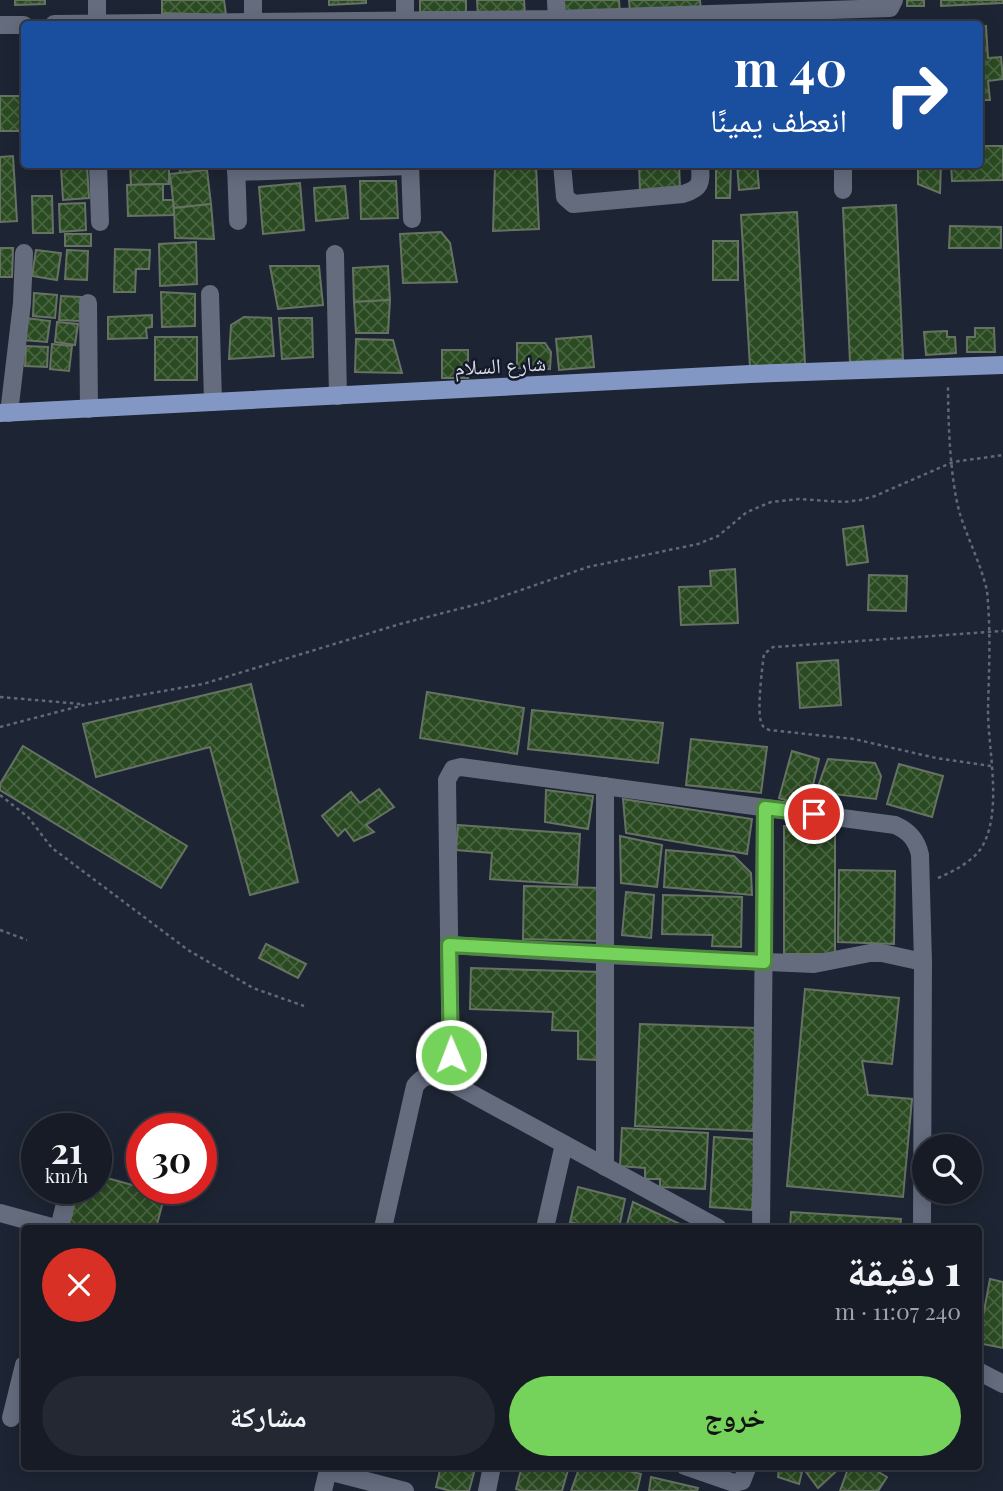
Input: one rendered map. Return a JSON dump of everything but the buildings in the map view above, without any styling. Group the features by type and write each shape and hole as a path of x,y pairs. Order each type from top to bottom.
{"main road":[{"name":"شارع السلام","path":"4,413 750,374 1003,365"}],"street":[{"path":"97,0 97,21"},
{"path":"253,0 253,21"},
{"path":"405,0 405,21"},
{"path":"556,0 556,21"},
{"path":"624,21 692,20 717,7 839,17 890,8 894,0"},
{"path":"0,25 21,25"},
{"path":"98,168 100,222"},
{"path":"236,168 238,221"},
{"path":"410,168 412,219"},
{"path":"562,168 563,192 568,202 573,204 683,194 695,190 699,185 700,168"},
{"path":"843,168 843,190"},
{"path":"4,413 22,303 24,253"},
{"path":"335,254 338,396"},
{"path":"210,294 213,402"},
{"path":"88,303 89,409"},
{"path":"451,1083 447,780 450,772 461,767 903,828 918,847 921,882 922,1225"},
{"path":"605,786 605,1167"},
{"path":"761,1225 765,808"},
{"path":"449,945 814,964 882,953 923,962"},
{"path":"384,1225 415,1086 421,1078 428,1075 439,1076 564,1144 690,1221"},
{"path":"546,1225 564,1144"},
{"path":"58,1225 64,1204"},
{"path":"0,1213 46,1225"},
{"path":"982,1373 1003,1384"},
{"path":"12,1418 21,1378"},
{"path":"323,1491 328,1470"},
{"path":"332,1470 405,1491"},
{"path":"487,1491 491,1470"},
{"path":"697,1470 734,1483 742,1481 746,1470"}],"path":[{"path":"921,882 951,872 982,848 994,804 988,710 987,591 979,561 960,513 953,462 948,367"},
{"path":"0,727 84,705 203,684 510,594 568,572 698,544 718,536 747,512 771,502 799,499 844,502 875,496 953,462 1003,455"},
{"path":"991,766 936,758 854,738 769,730 760,720 764,654 773,647 1003,631"},
{"path":"0,697 84,705"},
{"path":"0,795 28,817 52,848 188,950 253,988 304,1006"},
{"path":"0,930 27,940"}],"route":[{"path":"451,1055 449,945 764,962 765,808 814,814"}]}
